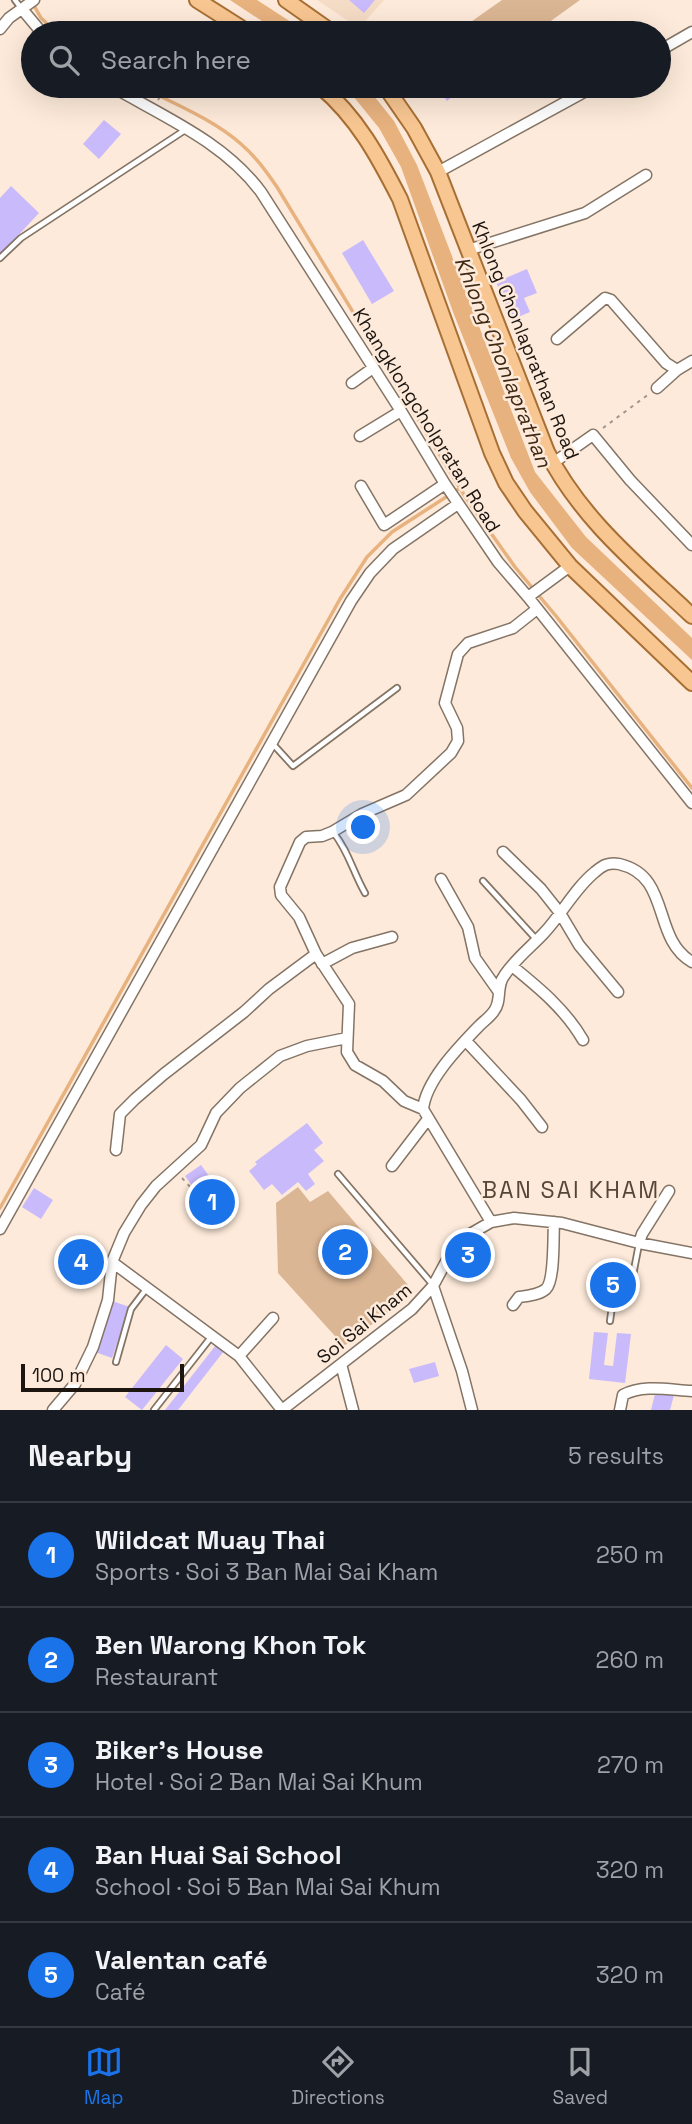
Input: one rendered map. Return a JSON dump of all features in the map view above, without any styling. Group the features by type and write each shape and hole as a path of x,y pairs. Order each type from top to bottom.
{"main road":[{"path":"197,0 230,21"},
{"path":"290,1 317,21"},
{"path":"333,98 351,115 381,162 400,199 502,473 525,511 570,566 692,672"},
{"name":"Khlong Chonlaprathan Road","path":"393,98 414,128 438,172 561,479 602,531 692,616"},
{"path":"649,576 692,628"},
{"path":"614,606 692,683"}],"street":[{"path":"0,29 19,4 34,0"},
{"path":"19,4 33,21"},
{"path":"671,44 692,32"},
{"name":"Khangklongcholpratan Road","path":"131,98 228,156 246,172 401,411 447,487 498,562 531,595 537,609 692,803"},
{"path":"438,172 573,98"},
{"path":"468,250 585,213 646,175"},
{"path":"557,339 605,298 611,300 666,363 677,370"},
{"path":"657,388 692,361"},
{"path":"352,383 373,368"},
{"path":"359,436 401,411"},
{"path":"553,463 593,435 630,480 692,545"},
{"path":"361,486 384,525 447,487"},
{"path":"0,1229 351,601 370,573 393,549 458,504"},
{"path":"531,595 570,566"},
{"path":"423,1109 404,1101 383,1081 355,1065 347,1052 349,1004 319,959 299,918 281,895 280,887 300,842 306,837 332,832 362,814 406,794 451,752 458,741 457,728 445,703 458,654 468,643 513,628 537,609"},
{"path":"503,852 541,889 560,913 579,945 618,992"},
{"path":"491,1222 423,1109 424,1098 431,1084 495,1010 500,982 512,966 593,873 607,863 621,864 651,883 659,901 664,926 685,958 692,962"},
{"path":"441,879 468,927 475,958 499,992"},
{"path":"116,1150 120,1114 164,1074 244,1012 269,989 319,959 392,937"},
{"path":"512,966 549,996 575,1026 583,1040"},
{"path":"53,1410 75,1384 93,1347 108,1300 112,1262 124,1233 141,1205 201,1145 216,1113 240,1088 280,1056 307,1046 347,1038"},
{"path":"466,1041 513,1091 542,1127"},
{"path":"392,1166 428,1119"},
{"path":"639,1243 669,1191"},
{"name":"Soi Sai Kham","path":"282,1410 412,1309 433,1286 448,1258 465,1237 491,1222 514,1218 554,1222 692,1253"},
{"path":"513,1305 519,1297 537,1294 547,1288 551,1279 554,1222"},
{"path":"112,1262 239,1356 282,1410"},
{"path":"433,1286 462,1371 472,1410"},
{"path":"239,1356 273,1318"},
{"path":"341,1364 353,1410"},
{"path":"620,1410 623,1395 631,1391 692,1391"}],"lane":[{"path":"0,258 22,238 185,130"},
{"path":"271,742 293,766 397,688"},
{"path":"332,832 349,855 365,892"},
{"path":"483,881 537,940"},
{"path":"338,1174 433,1286"},
{"path":"610,1321 613,1299 628,1301 639,1243"},
{"path":"116,1362 131,1309 147,1288"},
{"path":"153,1410 212,1335"}],"path":[{"path":"593,435 657,388"},
{"path":"175,1169 204,1202"}],"shaded area":[{"path":"230,0 257,0 289,21 262,21"},
{"path":"317,0 384,0 365,21 348,21"},
{"path":"502,0 580,0 551,21 472,21"},
{"path":"355,98 376,98 394,121 417,165 535,472 586,537 692,638 692,660 572,548 530,492 511,458 453,312 401,167 379,128"},
{"path":"298,1187 310,1202 328,1191 414,1292 344,1346 278,1273 276,1203"}],"building":[{"path":"349,0 375,0 364,13"},
{"path":"104,120 121,134 99,159 83,144"},
{"path":"11,186 39,213 0,255 0,198"},
{"path":"363,240 394,291 372,304 342,253"},
{"path":"527,269 537,293 524,298 530,312 511,320 496,282"},
{"path":"307,1123 323,1143 314,1150 324,1161 308,1174 315,1184 306,1191 298,1182 282,1195 272,1184 264,1190 249,1171 257,1164 255,1162"},
{"path":"201,1165 214,1183 198,1194 185,1176"},
{"path":"34,1188 53,1200 41,1219 22,1207"},
{"path":"212,1192 223,1201 214,1213 202,1204"},
{"path":"112,1301 130,1307 112,1358 95,1352"},
{"path":"594,1332 608,1333 604,1365 613,1366 617,1333 631,1334 625,1383 589,1379"},
{"path":"166,1345 183,1359 142,1410 125,1397"},
{"path":"216,1345 224,1351 178,1410 165,1410"},
{"path":"435,1362 439,1376 414,1383 409,1369"},
{"path":"656,1390 674,1395 670,1410 651,1410"}],"waterway":[{"path":"32,2 44,21"},
{"path":"164,98 230,135 260,164 277,187 466,498 515,567 692,788"},
{"path":"0,1208 340,599 367,557 392,532 460,488"}],"place":[{"name":"Wildcat Muay Thai","path":"212,1202"},
{"name":"Ben Warong Khon Tok","path":"345,1252"},
{"name":"Biker's House","path":"468,1255"},
{"name":"Ban Huai Sai School","path":"81,1262"},
{"name":"Valentan café","path":"613,1285"}],"district":[{"name":"BAN SAI KHAM","path":"571,1190"}],"water label":[{"name":"Khlong Chonlaprathan","path":"503,362"}]}
